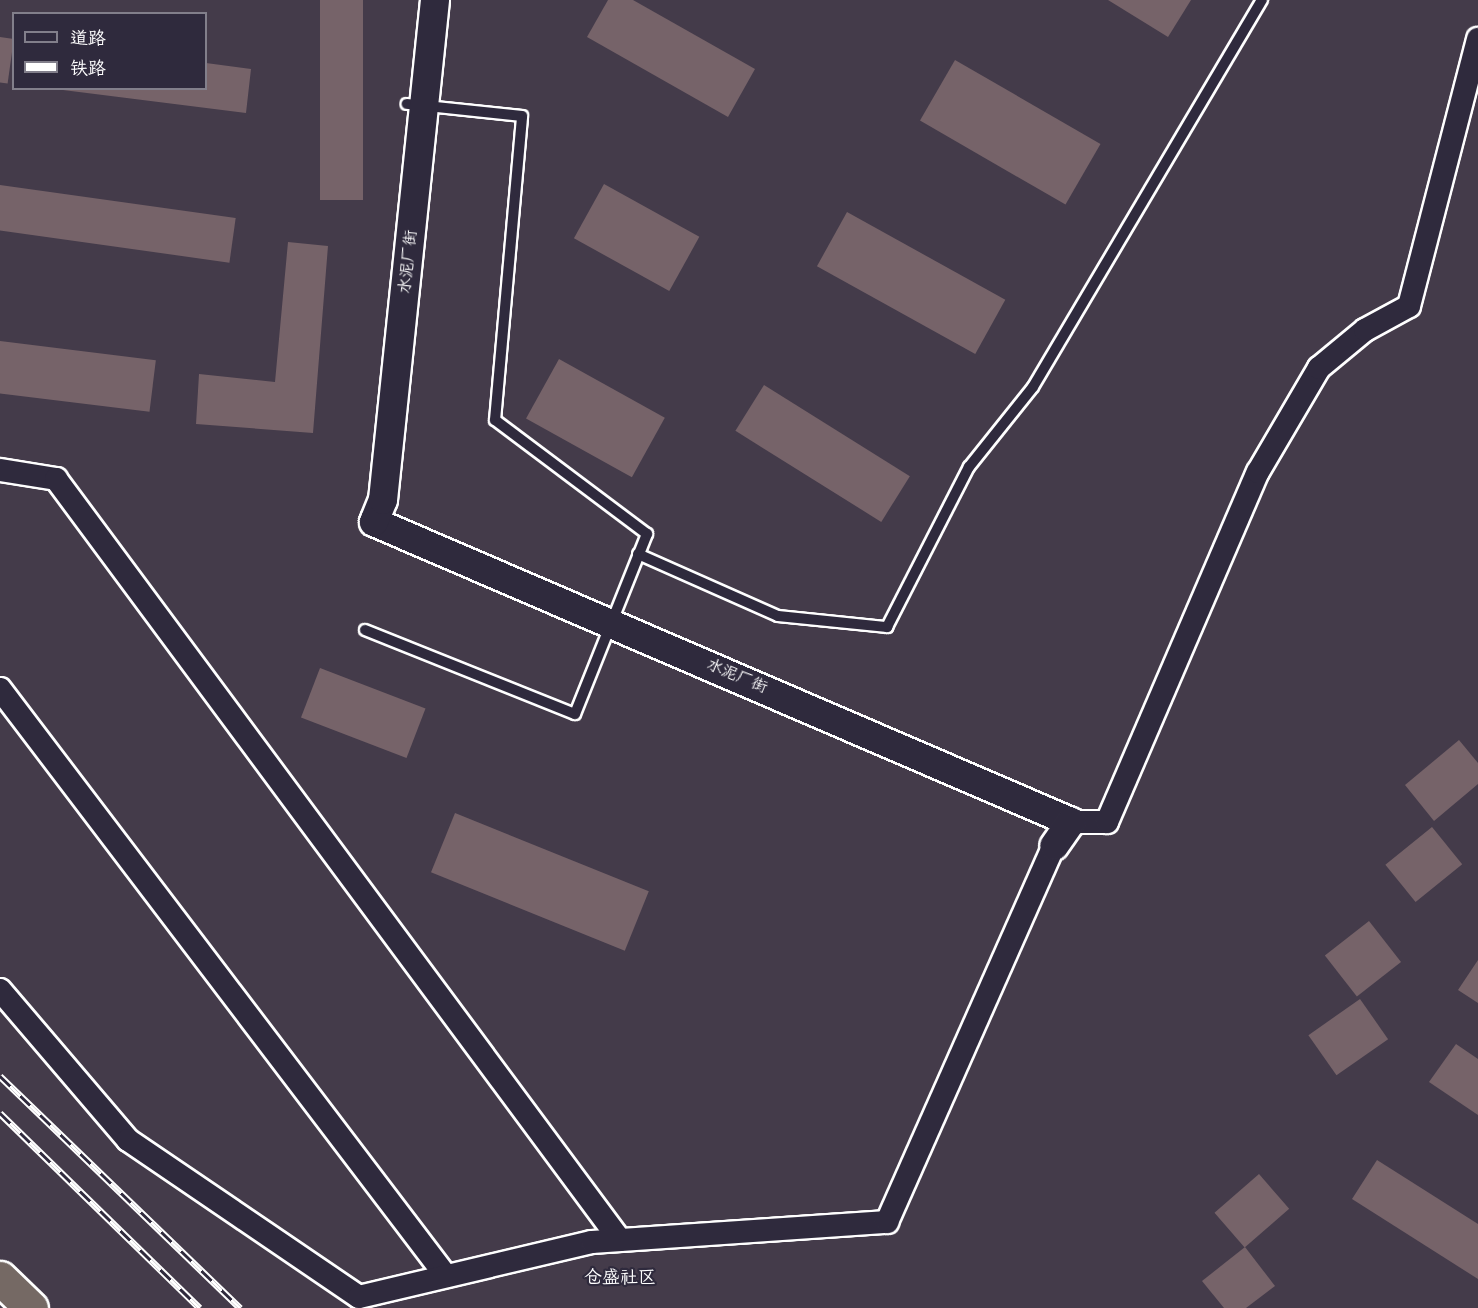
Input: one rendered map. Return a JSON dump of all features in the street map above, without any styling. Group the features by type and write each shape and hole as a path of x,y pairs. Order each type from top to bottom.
{"highway":[{"path":"0,1278 31,1308"}],"street":[{"name":"水泥厂街","path":"416,105 418,0"},
{"name":"水泥厂街","path":"435,0 416,105 369,498 374,522 1071,822"},
{"path":"0,990 128,1140 359,1297 592,1242 887,1222 1054,846 1071,822 1107,822 1258,472 1319,368 1365,330 1409,306 1478,39"},
{"path":"0,470 56,479 620,1240"},
{"path":"0,689 446,1276"}],"lane":[{"path":"638,554 778,616 887,627 969,467 1033,387 1262,0"},
{"path":"365,630 575,714 608,621 647,534 495,420 522,116 416,105"}],"building":[{"path":"320,0 363,0 363,200 320,200"},
{"path":"608,0 633,0 755,69 728,117 587,37"},
{"path":"1108,0 1191,0 1168,37"},
{"path":"0,37 12,39 8,84 0,82"},
{"path":"955,60 1100,144 1065,205 920,121"},
{"path":"207,63 251,69 246,113 63,90 207,90"},
{"path":"604,184 699,237 669,291 574,238"},
{"path":"0,185 236,218 229,263 0,230"},
{"path":"847,212 1005,300 975,354 817,266"},
{"path":"288,242 328,246 313,433 196,424 199,374 275,382"},
{"path":"0,341 156,360 149,412 0,393"},
{"path":"559,359 665,418 632,477 526,418"},
{"path":"764,385 910,476 881,522 735,431"},
{"path":"320,668 425,708 407,758 301,717"},
{"path":"1459,740 1478,763 1478,784 1434,821 1405,785"},
{"path":"455,813 649,891 625,951 431,872"},
{"path":"1432,827 1462,864 1416,902 1385,865"},
{"path":"1369,921 1401,962 1357,996 1325,955"},
{"path":"1478,960 1478,1003 1458,990"},
{"path":"1360,999 1388,1039 1336,1075 1308,1035"},
{"path":"1456,1044 1478,1059 1478,1115 1429,1082"},
{"path":"1377,1160 1478,1224 1478,1279 1352,1199"},
{"path":"1259,1174 1289,1209 1245,1247 1214,1213"},
{"path":"1245,1247 1275,1286 1246,1308 1224,1308 1202,1281"}],"railway":[{"path":"0,1076 240,1308"},
{"path":"0,1113 200,1308"}],"district":[{"name":"仓盛社区","path":"620,1278"}]}
